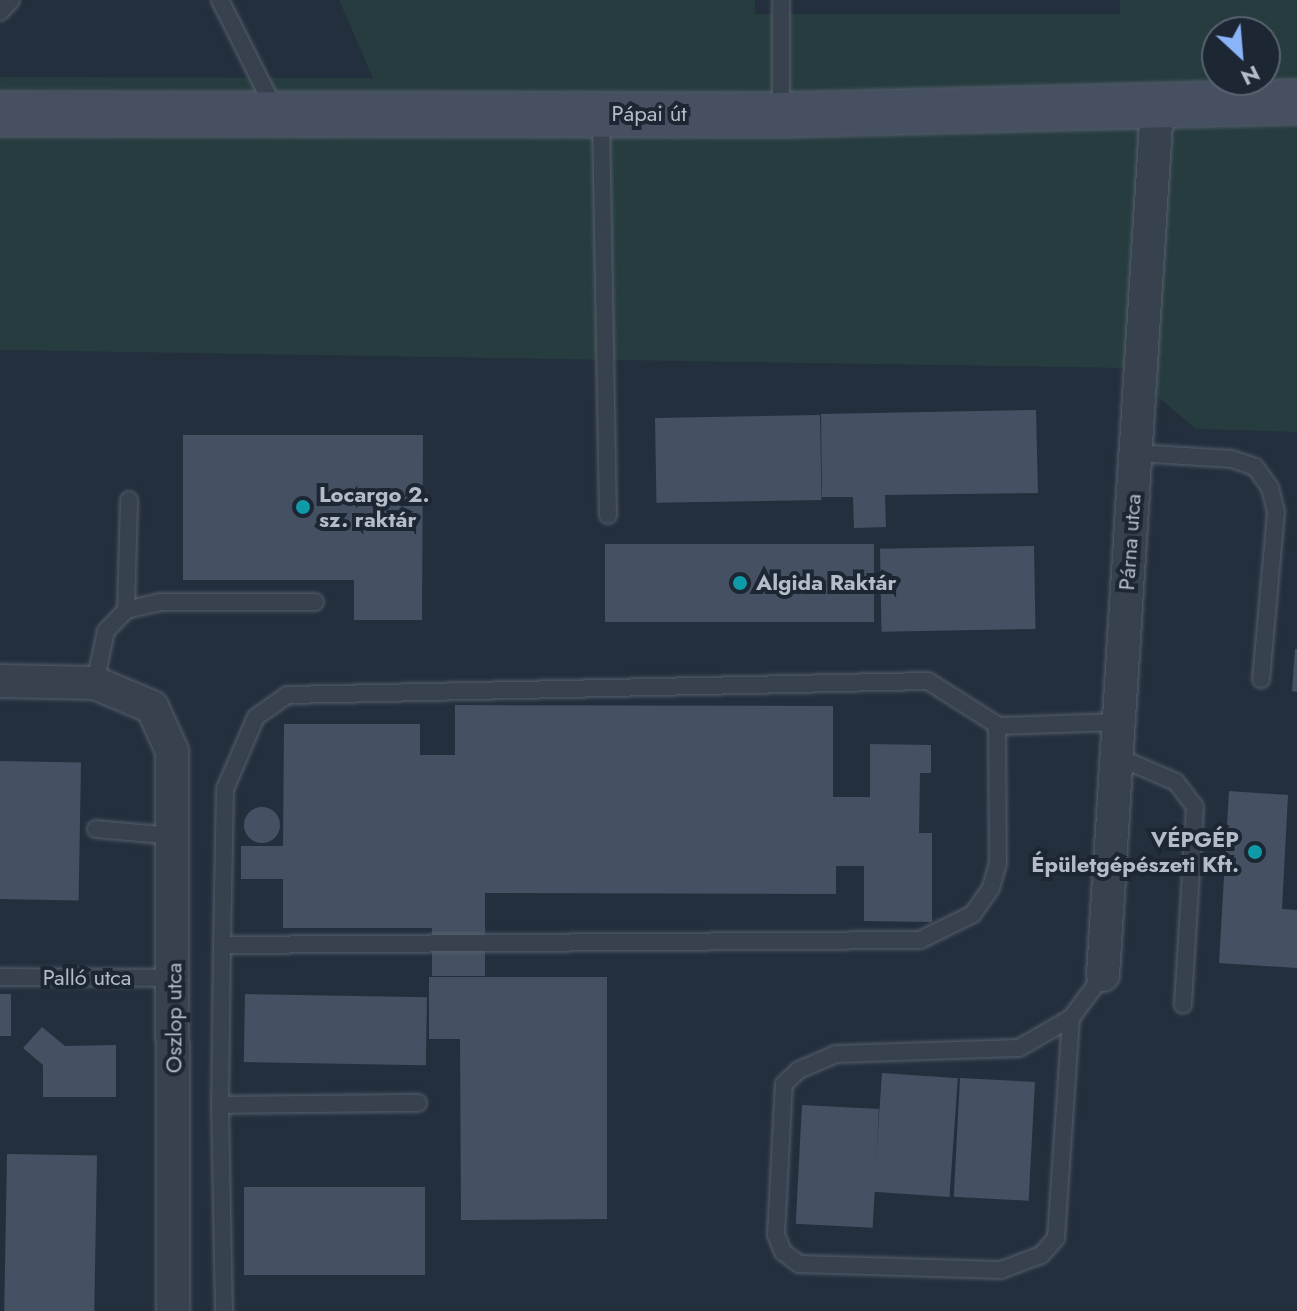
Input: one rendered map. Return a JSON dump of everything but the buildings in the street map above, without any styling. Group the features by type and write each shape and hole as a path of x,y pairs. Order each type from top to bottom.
{"main road":[{"name":"Pápai út","path":"0,114 781,115 1157,108 1297,102"}],"street":[{"name":"Párna utca","path":"1103,975 1157,108"},
{"path":"0,681 95,683"},
{"name":"Oszlop utca","path":"95,683 152,707 165,727 172,751 173,1311"}],"lane":[{"path":"0,12 11,0"},
{"path":"220,0 277,114"},
{"path":"781,0 781,115"},
{"path":"601,114 608,515"},
{"path":"1136,453 1232,459 1255,467 1270,488 1276,512 1261,679"},
{"path":"126,610 129,500"},
{"path":"95,683 106,631 126,610 161,602 315,602"},
{"path":"224,1311 220,1105 225,789 256,717 287,695 928,681 997,725 1118,722"},
{"path":"222,945 920,940 973,914 991,888 998,863 997,725"},
{"path":"1116,756 1176,782 1195,807 1183,1005"},
{"path":"96,829 173,836"},
{"path":"1071,1018 1056,1238 1041,1255 1001,1270 810,1265 783,1252 776,1235 784,1084 799,1070 836,1054 994,1053 1071,1018 1103,975"},
{"name":"Palló utca","path":"0,977 174,978"},
{"path":"220,1105 418,1103"}],"green space":[{"path":"339,0 755,0 755,14 1120,14 1120,0 1297,0 1297,432 1196,429 1124,368 0,350 0,77 373,78"}],"place":[{"name":"Locargo 2. sz. raktár","path":"303,507"},
{"name":"Algida Raktár","path":"740,583"},
{"name":"VÉPGÉP Épületgépészeti Kft.","path":"1255,852"}]}
